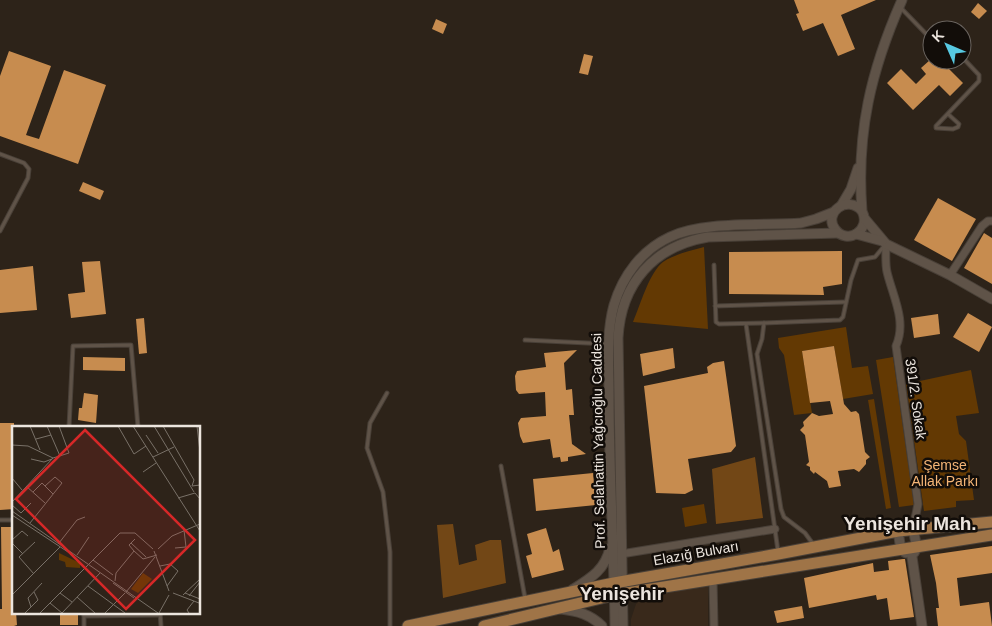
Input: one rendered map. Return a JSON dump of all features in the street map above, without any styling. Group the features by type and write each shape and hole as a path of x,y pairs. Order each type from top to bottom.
{"main road":[{"name":"Elazığ Bulvarı","path":"410,626 618,582 898,531 992,522"},
{"name":"Elazığ Bulvarı","path":"484,626 618,595 900,550 914,553 992,535"}],"street":[{"path":"860,163 851,189 832,221 838,233 847,236 856,234 863,228 860,163 870,89 880,55 901,3"},
{"path":"838,209 845,204 854,205 884,242"},
{"name":"Prof. Selahattin Yağcıoğlu Caddesi","path":"618,582 613,538 609,344 612,315 622,283 639,260 662,241 683,232 696,229 801,223 816,219 838,209"},
{"path":"950,275 982,226 988,221 992,221"},
{"name":"Prof. Selahattin Yağcıoğlu Caddesi","path":"618,582 621,554 618,338 623,307 636,279 650,263 668,250 698,239 838,233"},
{"path":"856,234 884,242 950,275 992,299"},
{"name":"391/2. Sokak","path":"884,242 887,270 900,319 900,335 896,346 918,504 914,529"},
{"path":"621,554 775,529"},
{"path":"914,529 914,553 922,626"},
{"path":"898,531 900,550"},
{"path":"567,593 590,579 601,569 607,560 613,538"},
{"path":"713,580 714,626"},
{"path":"615,626 618,582"},
{"path":"618,595 623,626"},
{"path":"558,608 578,611 596,620 602,626"}],"lane":[{"path":"901,3 922,28"},
{"path":"948,114 959,124 958,128 936,128 936,126 979,81 979,75 972,68"},
{"path":"0,154 24,163 29,169 28,178 0,231"},
{"path":"714,265 716,320 719,324 836,321 843,317 845,302 858,260 875,257 884,242"},
{"path":"715,306 845,302"},
{"path":"764,323 762,339 757,354 781,509 784,516 806,533 815,547"},
{"path":"746,324 778,554"},
{"path":"525,340 609,344"},
{"path":"69,426 74,346 131,345 138,426"},
{"path":"387,393 370,423 367,448 383,492 390,552 390,626"},
{"path":"501,466 526,601"},
{"path":"84,626 84,614 160,614 161,626"}],"shaded area":[{"path":"755,457 763,518 716,524 712,469"},
{"path":"453,524 459,565 477,560 475,545 490,540 501,540 506,583 443,598 437,525"},
{"path":"708,584 708,626 631,626 631,619 636,604 646,596"}],"green space":[{"path":"704,247 708,329 633,322 645,290 658,267 672,257"},
{"path":"846,327 852,368 868,366 873,394 843,399 834,346 802,351 812,413 794,415 784,355 779,348 778,338"},
{"path":"893,357 914,505 899,507 876,360"},
{"name":"Şemse Allak Parkı","path":"971,370 979,413 956,416 959,434 966,441 974,500 956,501 956,507 924,511 906,384"},
{"path":"874,399 891,508 886,509 868,400"},
{"path":"704,504 707,523 685,527 682,508"}],"building":[{"path":"794,0 876,0 841,15 855,49 838,56 823,23 803,31 796,14 799,13"},
{"path":"978,3 987,11 979,19 971,12"},
{"path":"436,19 447,24 443,34 432,29"},
{"path":"9,51 51,66 26,135 39,139 64,70 106,85 78,164 0,136 0,76"},
{"path":"584,54 593,56 588,75 579,73"},
{"path":"901,69 916,84 926,74 923,70 950,70 963,83 950,96 939,85 913,110 887,83"},
{"path":"83,182 104,191 100,200 79,191"},
{"path":"938,198 976,219 952,261 914,240"},
{"path":"984,233 992,238 992,284 964,268"},
{"path":"842,251 842,284 823,287 824,295 729,294 729,252"},
{"path":"100,261 106,314 71,318 68,294 85,292 82,262"},
{"path":"33,266 37,310 0,313 0,270"},
{"path":"968,313 992,327 979,352 953,337"},
{"path":"938,314 940,334 914,338 911,318"},
{"path":"144,318 147,353 139,354 136,319"},
{"path":"834,346 844,404 851,412 856,411 859,414 865,452 870,457 859,472 854,469 838,471 841,486 829,488 827,481 815,472 814,474 810,467 806,465 809,462 805,435 800,430 804,426 803,422 812,413 819,416 833,414 830,401 810,403 802,351"},
{"path":"673,348 675,368 643,376 640,354"},
{"path":"577,350 564,363 566,390 572,389 574,415 569,415 572,444 586,454 568,457 568,461 561,462 560,457 553,458 550,439 523,443 518,423 521,418 546,416 545,392 519,394 516,390 515,376 517,371 546,367 544,353"},
{"path":"83,357 125,358 125,371 83,370"},
{"path":"724,361 736,446 731,452 688,459 693,490 685,494 656,493 644,386 708,373 707,367 713,363"},
{"path":"84,393 98,395 96,423 78,420 79,408 82,408"},
{"path":"0,423 14,423 14,426 12,426 12,509 0,510"},
{"path":"593,473 596,505 536,511 533,479"},
{"path":"1,527 12,527 12,614 16,614 17,625 0,626 0,609 2,609"},
{"path":"546,528 553,552 559,549 564,570 532,578 526,556 532,554 527,534"},
{"path":"992,546 992,573 957,578 960,606 989,602 992,626 938,626 936,608 939,608 930,555"},
{"path":"905,559 914,617 890,620 887,598 877,600 876,595 809,608 804,578 873,563 874,572 889,570 888,561"},
{"path":"802,606 804,618 777,623 774,611"},
{"path":"60,614 78,614 78,625 60,625"}],"district":[{"name":"Yenişehir Mah.","path":"910,523"},
{"name":"Yenişehir","path":"622,593"}]}
